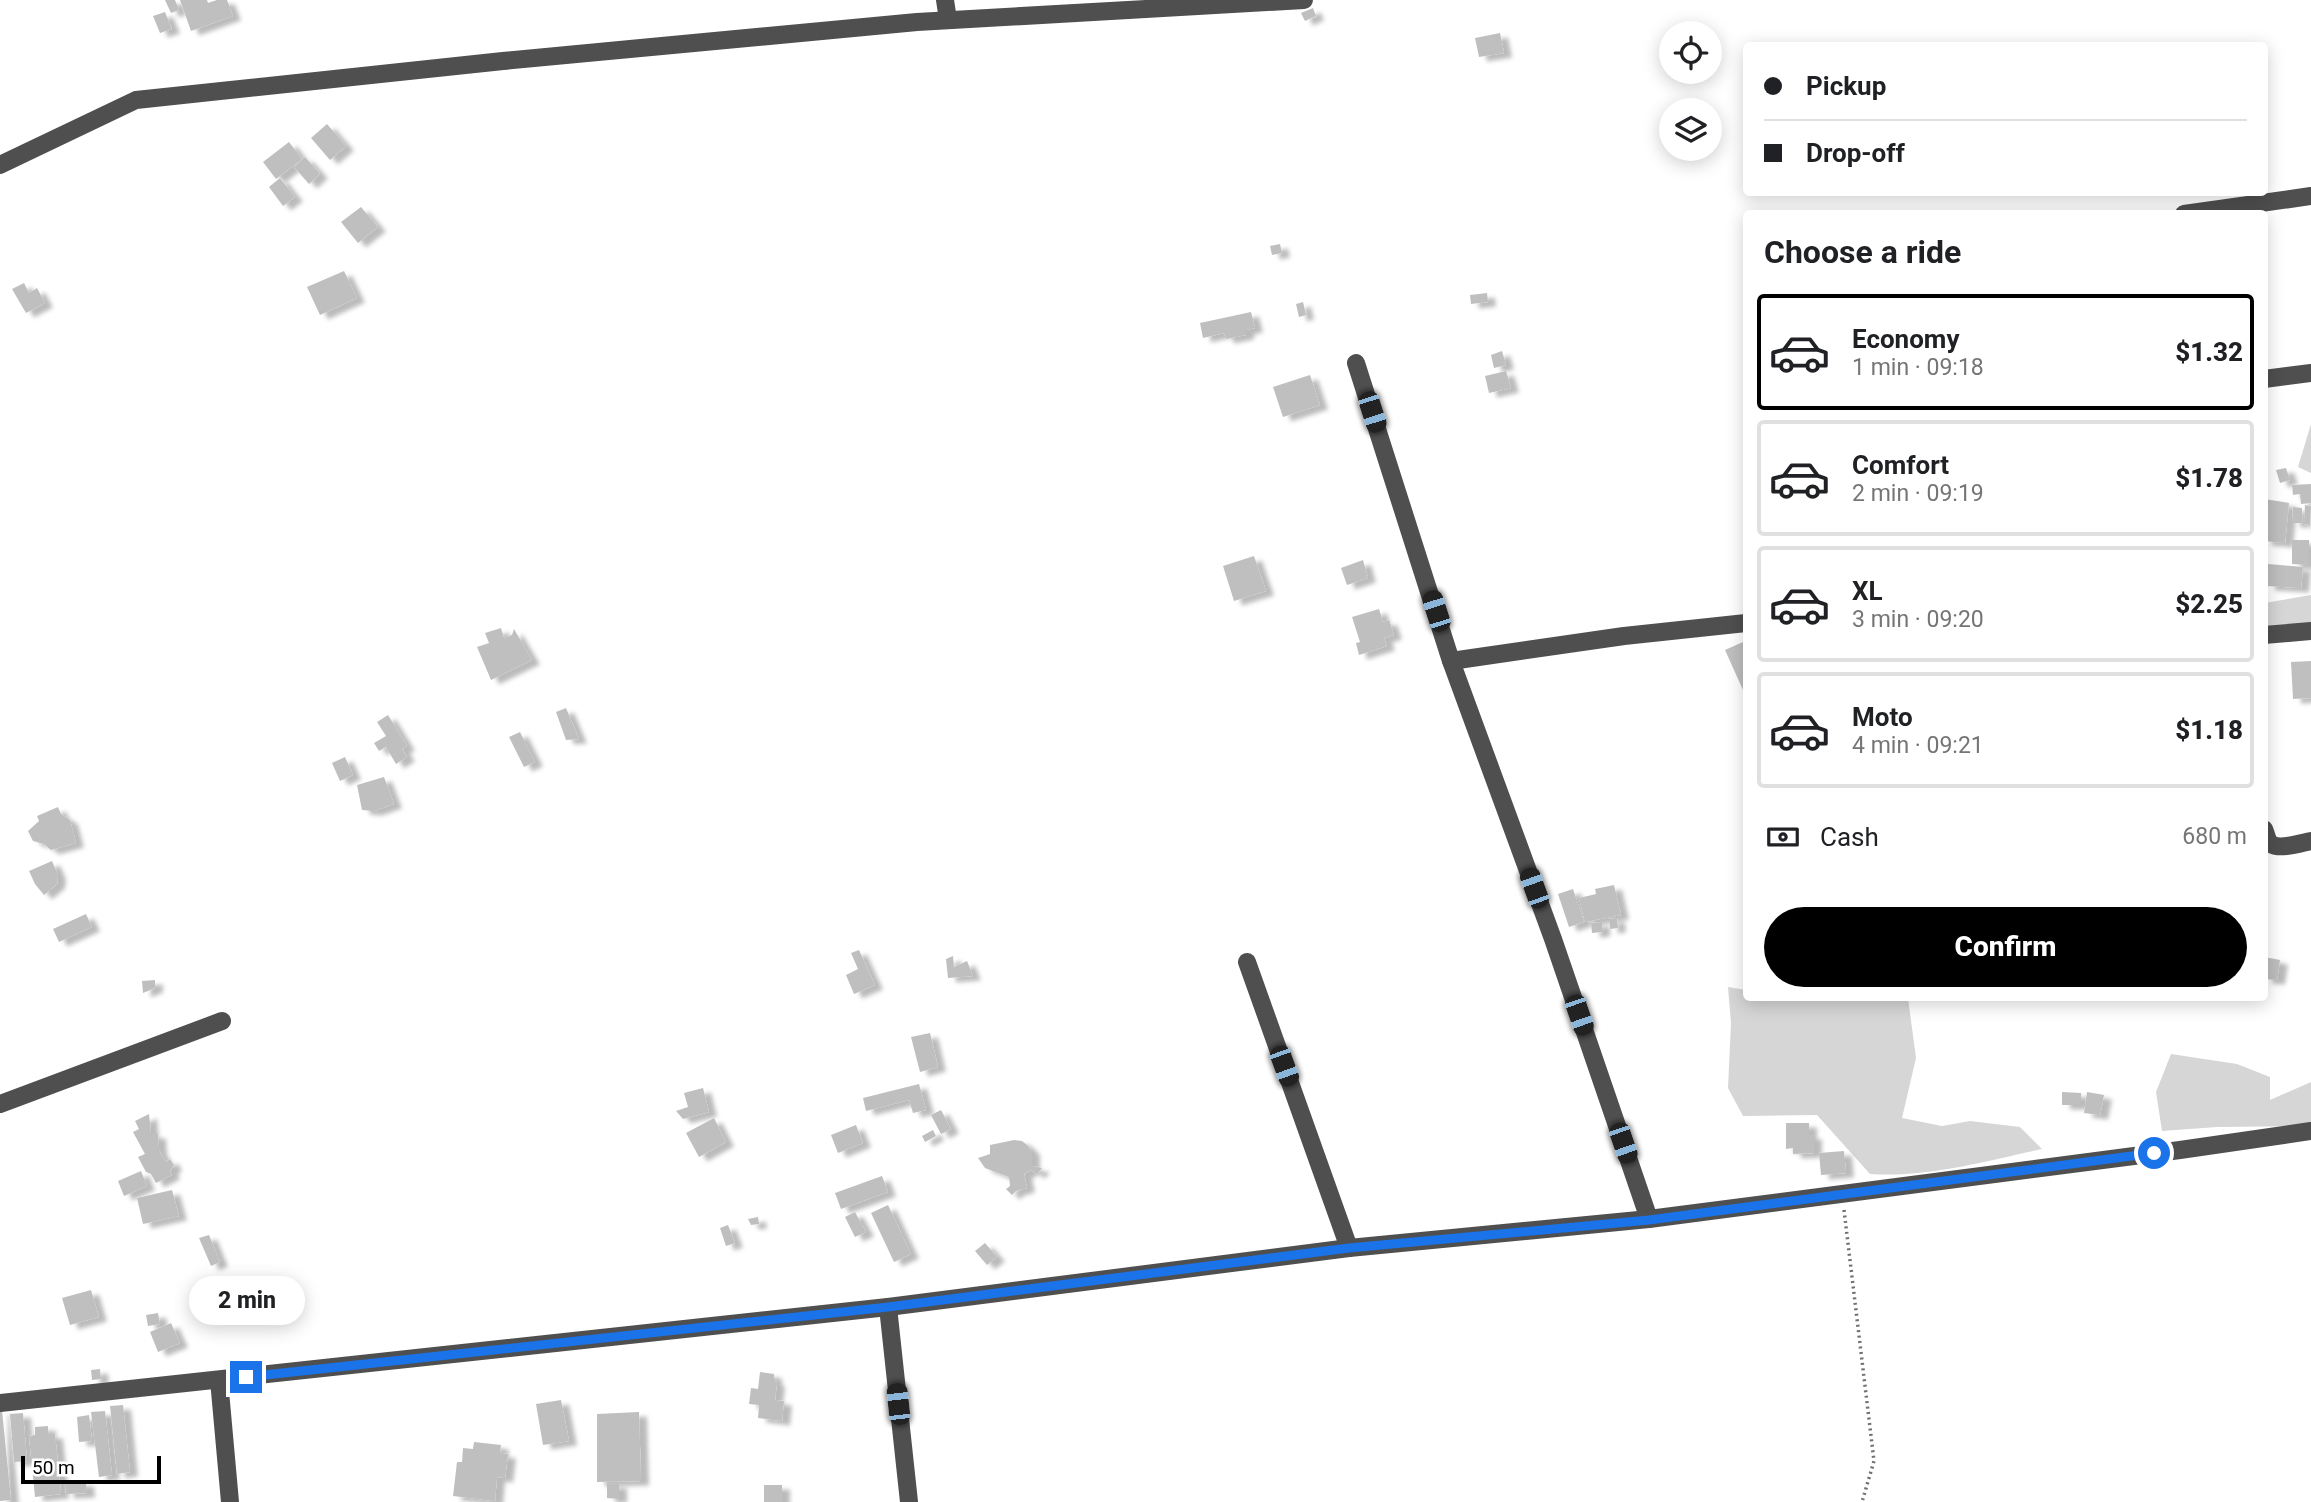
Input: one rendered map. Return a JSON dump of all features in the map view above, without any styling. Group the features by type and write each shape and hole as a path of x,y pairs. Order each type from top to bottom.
{"street":[{"path":"945,0 948,20"},
{"path":"0,165 136,100 517,59 948,20 1304,0"},
{"path":"2212,210 2311,196"},
{"path":"1356,363 1451,661 1553,939 1649,1220"},
{"path":"2268,378 2311,373"},
{"path":"1451,661 1624,636 1743,623"},
{"path":"2268,635 2311,631"},
{"path":"2268,839 2272,845 2283,846 2311,841"},
{"path":"1247,962 1349,1248"},
{"path":"0,1104 222,1021"},
{"path":"0,1404 888,1307 1349,1248 1649,1220 2311,1131"},
{"path":"888,1307 909,1502"},
{"path":"219,1380 230,1502"}],"path":[{"path":"1842,1194 1874,1461 1862,1502"}],"shaded area":[{"path":"2311,424 2311,473 2298,467"},
{"path":"2311,595 2311,632 2268,636 2268,602"},
{"path":"1728,987 1743,990 1743,1001 1908,1001 1916,1058 1902,1118 1942,1126 1970,1121 2020,1127 2042,1149 1935,1171 1870,1174 1817,1115 1743,1116 1728,1088 1731,1023"},
{"path":"2171,1054 2237,1064 2270,1077 2270,1100 2311,1082 2311,1126 2217,1127 2162,1131 2156,1092"}],"building":[{"path":"165,0 175,0 179,10 171,13"},
{"path":"180,0 207,0 208,3 227,0 233,16 191,31"},
{"path":"1313,8 1316,16 1305,21 1301,13"},
{"path":"165,12 172,29 160,33 153,16"},
{"path":"1500,33 1504,53 1479,57 1475,38"},
{"path":"327,124 346,146 330,160 311,138"},
{"path":"289,142 302,159 276,179 263,162"},
{"path":"305,157 320,174 309,184 294,167"},
{"path":"280,178 295,197 283,206 269,187"},
{"path":"361,207 378,227 358,243 341,222"},
{"path":"1280,244 1282,253 1272,255 1270,246"},
{"path":"344,271 357,298 320,315 307,287"},
{"path":"24,283 29,293 37,288 45,303 26,313 12,289"},
{"path":"1487,293 1488,302 1471,304 1470,295"},
{"path":"1303,302 1306,315 1299,317 1296,304"},
{"path":"1251,312 1255,328 1246,330 1246,335 1226,339 1224,333 1203,338 1200,323"},
{"path":"1502,351 1506,365 1494,368 1491,355"},
{"path":"1506,371 1511,388 1489,393 1485,376"},
{"path":"1310,375 1320,405 1283,417 1273,387"},
{"path":"2286,468 2290,480 2280,483 2276,470"},
{"path":"2311,484 2311,503 2301,504 2300,494 2293,495 2292,485"},
{"path":"2268,500 2289,503 2285,543 2268,541"},
{"path":"2305,505 2311,506 2310,525 2304,524"},
{"path":"2293,507 2302,508 2302,523 2292,523"},
{"path":"2292,540 2309,540 2309,565 2292,564"},
{"path":"1254,556 1266,591 1234,601 1223,566"},
{"path":"1363,560 1368,578 1347,585 1341,568"},
{"path":"2268,564 2303,567 2301,588 2268,586"},
{"path":"1379,609 1383,622 1389,620 1394,635 1384,638 1387,646 1359,655 1356,643 1360,642 1352,617"},
{"path":"501,628 504,638 512,635 514,629 532,660 491,680 477,647 489,643 485,633"},
{"path":"1743,642 1743,690 1725,650"},
{"path":"2311,661 2311,698 2293,699 2291,662"},
{"path":"566,708 579,739 566,740 556,712"},
{"path":"388,715 407,746 402,749 407,757 396,764 386,747 379,751 374,743 386,736 377,722"},
{"path":"520,732 535,762 524,767 509,737"},
{"path":"345,757 353,775 340,781 332,763"},
{"path":"384,777 394,804 374,811 362,810 357,785"},
{"path":"58,807 61,814 70,820 76,843 51,850 44,844 33,841 28,831 39,821 37,816"},
{"path":"52,861 58,875 57,884 44,895 29,871"},
{"path":"1614,885 1621,915 1585,922 1579,898 1596,894 1595,889"},
{"path":"1573,889 1584,922 1569,927 1558,894"},
{"path":"86,914 92,927 59,942 53,929"},
{"path":"1617,918 1618,928 1610,929 1609,919"},
{"path":"1602,922 1602,932 1592,933 1591,923"},
{"path":"859,950 875,985 854,994 846,975 858,969 851,953"},
{"path":"953,956 954,967 967,961 973,976 948,978 946,959"},
{"path":"2268,958 2280,960 2277,980 2268,979"},
{"path":"155,980 155,988 143,993 142,981"},
{"path":"930,1033 938,1067 920,1072 911,1037"},
{"path":"919,1084 926,1110 913,1113 909,1100 866,1111 863,1098"},
{"path":"703,1088 709,1112 683,1119 676,1111 688,1107 684,1093"},
{"path":"2062,1092 2081,1093 2081,1105 2062,1105"},
{"path":"2087,1092 2104,1095 2100,1115 2084,1113"},
{"path":"941,1110 951,1129 941,1134 931,1115"},
{"path":"149,1114 151,1134 158,1134 159,1150 166,1162 170,1159 174,1165 170,1171 172,1175 156,1183 138,1157 145,1154 133,1132 139,1129 135,1121"},
{"path":"714,1118 726,1142 699,1157 686,1133"},
{"path":"1786,1123 1809,1123 1809,1135 1814,1135 1814,1153 1793,1154 1793,1148 1786,1149"},
{"path":"856,1125 863,1143 838,1153 831,1135"},
{"path":"933,1130 936,1136 925,1142 922,1136"},
{"path":"1022,1141 1032,1151 1032,1166 1042,1168 1037,1174 1031,1170 1024,1174 1027,1188 1012,1195 1006,1189 1010,1186 1009,1177 985,1168 978,1158 990,1154 990,1145"},
{"path":"1844,1151 1846,1173 1821,1175 1819,1153"},
{"path":"141,1171 147,1186 124,1196 118,1181"},
{"path":"882,1176 888,1192 841,1209 835,1193"},
{"path":"172,1190 179,1216 143,1224 137,1198"},
{"path":"888,1205 911,1254 894,1262 871,1213"},
{"path":"855,1212 866,1232 855,1237 845,1217"},
{"path":"758,1217 759,1224 751,1225 748,1219"},
{"path":"728,1225 735,1243 726,1246 720,1228"},
{"path":"209,1235 220,1262 211,1266 199,1238"},
{"path":"985,1243 997,1257 987,1265 975,1251"},
{"path":"91,1290 99,1317 70,1325 62,1298"},
{"path":"158,1313 160,1324 148,1326 146,1315"},
{"path":"171,1323 180,1343 158,1352 150,1332"},
{"path":"100,1369 101,1379 92,1380 91,1370"},
{"path":"760,1372 774,1374 774,1381 777,1382 775,1400 784,1401 782,1421 758,1418 759,1405 749,1404 751,1388 758,1389"},
{"path":"561,1400 569,1441 543,1445 536,1404"},
{"path":"123,1405 130,1472 117,1474 110,1406"},
{"path":"0,1410 11,1500 0,1501"},
{"path":"105,1411 112,1475 99,1477 91,1412"},
{"path":"639,1412 641,1481 597,1482 597,1414"},
{"path":"23,1413 27,1461 14,1462 10,1414"},
{"path":"89,1415 92,1441 79,1442 77,1417"},
{"path":"48,1426 48,1434 55,1434 61,1494 35,1497 29,1436 35,1435 35,1427"},
{"path":"474,1442 501,1445 500,1453 508,1454 505,1478 497,1477 495,1501 453,1496 457,1462 462,1462 463,1448 473,1449"},
{"path":"65,1482 86,1482 87,1493 66,1494"},
{"path":"607,1484 619,1484 619,1499 607,1498"},
{"path":"764,1485 782,1485 782,1502 764,1502"}],"route":[{"path":"246,1377 888,1307 1349,1248 1649,1220 2154,1153"}]}
